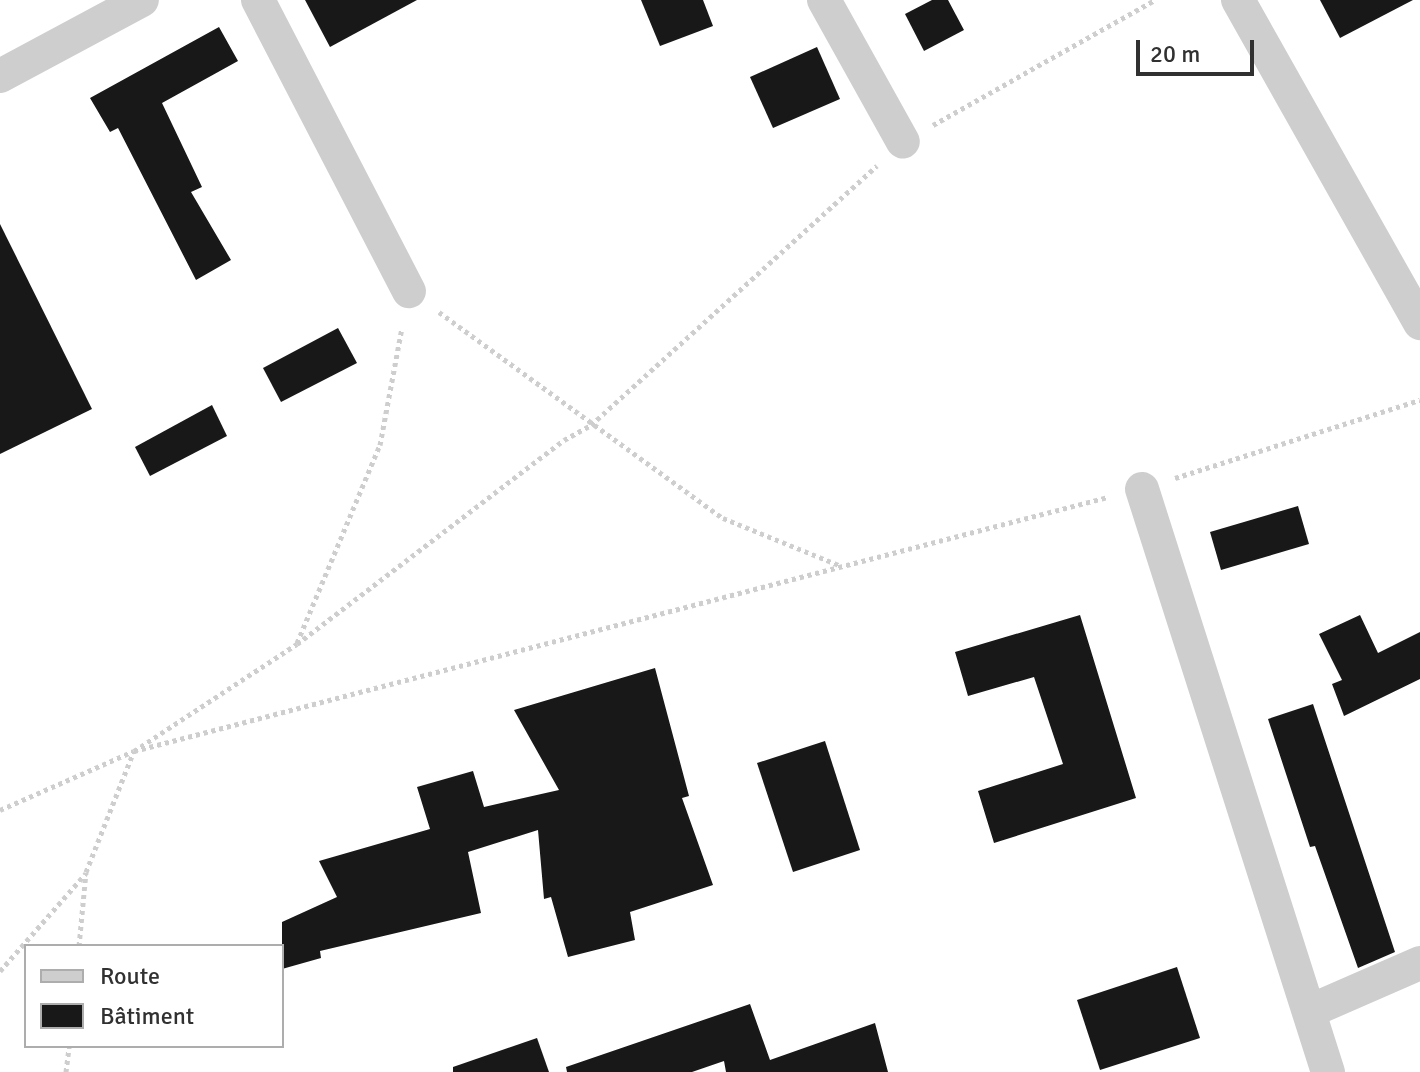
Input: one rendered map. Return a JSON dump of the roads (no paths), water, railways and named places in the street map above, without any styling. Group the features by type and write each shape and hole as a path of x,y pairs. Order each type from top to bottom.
{"street":[{"path":"0,76 142,0"},
{"path":"258,0 409,291"},
{"path":"824,0 903,142"},
{"path":"1238,0 1420,323"},
{"path":"1142,489 1328,1072"},
{"path":"1310,1011 1420,963"}]}
